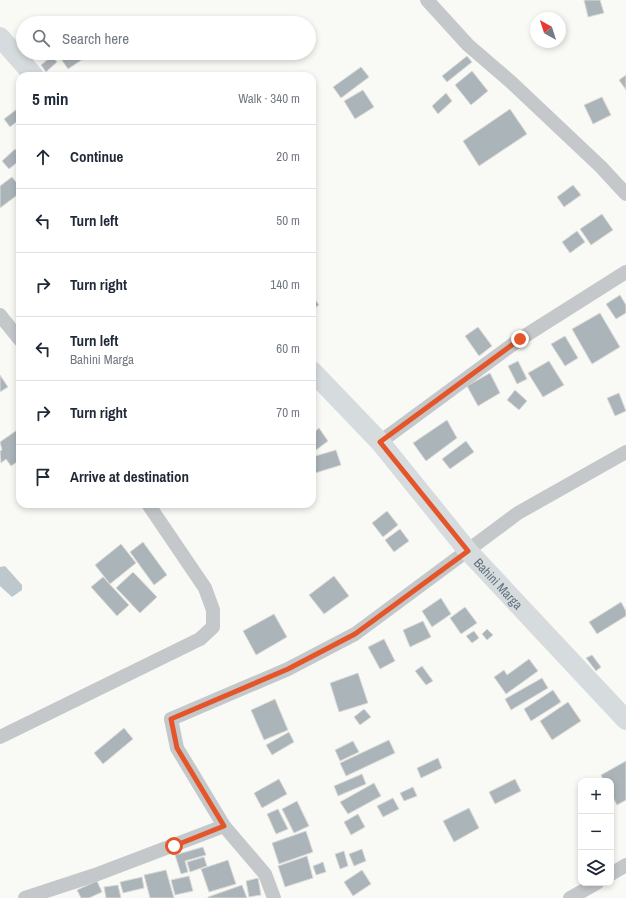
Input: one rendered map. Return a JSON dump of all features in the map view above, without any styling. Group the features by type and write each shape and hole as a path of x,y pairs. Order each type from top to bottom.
{"street":[{"path":"427,0 468,45 511,82 601,167 626,194"},
{"path":"0,37 16,55"},
{"path":"20,60 31,72"},
{"path":"380,442 520,339 626,272"},
{"path":"0,315 16,335"},
{"name":"Bahini Marga","path":"316,375 380,442 468,551 626,720"},
{"path":"274,898 265,874 224,826 177,748 171,719 288,669 355,634 518,513 626,452"},
{"path":"0,737 200,639 213,627 213,610 205,588 151,508"},
{"path":"25,898 95,876 224,826"},
{"path":"614,872 626,865"},
{"path":"570,898 593,890"}],"shaded area":[{"path":"5,566 22,585 22,590 12,597 0,586 0,567"}],"building":[{"path":"584,0 600,0 604,13 588,17"},
{"path":"467,56 472,62 447,82 442,76"},
{"path":"47,60 55,60 57,62 46,72 41,65"},
{"path":"62,60 82,60 68,69"},
{"path":"361,67 369,77 341,98 333,87"},
{"path":"472,71 488,91 471,105 455,85"},
{"path":"626,75 626,90 619,80"},
{"path":"363,90 374,107 355,119 344,101"},
{"path":"446,93 452,101 438,114 432,106"},
{"path":"602,97 611,115 593,124 584,105"},
{"path":"510,109 527,134 479,166 463,141"},
{"path":"16,110 16,122 10,127 4,119"},
{"path":"15,149 16,163 9,169 2,161"},
{"path":"12,177 16,182 16,196 0,208 0,186"},
{"path":"573,185 581,195 564,207 557,197"},
{"path":"602,214 613,230 591,245 580,229"},
{"path":"577,231 585,242 570,253 562,242"},
{"path":"620,295 626,305 626,313 616,319 606,304"},
{"path":"600,313 620,347 592,364 572,329"},
{"path":"478,327 492,346 479,356 465,336"},
{"path":"565,336 578,358 565,366 551,344"},
{"path":"518,361 527,379 517,384 508,366"},
{"path":"549,361 564,385 543,397 528,373"},
{"path":"490,373 500,393 478,406 467,386"},
{"path":"0,375 8,387 0,392"},
{"path":"515,390 527,401 519,410 507,400"},
{"path":"619,393 626,411 615,416 607,398"},
{"path":"447,420 457,438 426,461 413,443"},
{"path":"319,428 328,441 316,450 316,431"},
{"path":"16,431 16,463 11,466 6,459 1,463 0,451 2,450 0,442"},
{"path":"466,441 474,452 450,469 442,459"},
{"path":"336,450 341,465 316,473 316,456"},
{"path":"387,511 398,525 383,537 372,523"},
{"path":"400,529 409,541 394,552 385,540"},
{"path":"143,542 167,575 154,585 130,552"},
{"path":"121,544 136,563 110,584 95,565"},
{"path":"133,572 157,597 140,613 116,588"},
{"path":"334,576 349,596 324,614 309,595"},
{"path":"103,577 129,605 117,616 91,587"},
{"path":"441,598 451,614 432,627 422,611"},
{"path":"621,602 626,611 626,616 597,634 589,622"},
{"path":"465,607 477,623 461,634 450,618"},
{"path":"274,614 287,637 256,655 243,631"},
{"path":"423,621 431,637 410,647 403,630"},
{"path":"487,629 493,635 487,640 482,634"},
{"path":"474,631 479,638 472,643 466,636"},
{"path":"384,639 395,661 380,669 368,647"},
{"path":"592,655 601,667 596,671 586,658"},
{"path":"529,659 538,671 506,694 494,677 504,670 507,675"},
{"path":"422,666 433,681 426,685 415,671"},
{"path":"358,673 368,703 339,712 330,683"},
{"path":"542,678 548,688 511,710 505,699"},
{"path":"553,690 561,702 531,721 524,709"},
{"path":"275,699 288,730 264,740 251,710"},
{"path":"568,702 581,721 552,740 540,721"},
{"path":"364,709 371,717 360,725 354,717"},
{"path":"124,728 133,739 103,764 94,753"},
{"path":"289,732 294,742 272,755 266,745"},
{"path":"389,740 395,753 346,776 340,763"},
{"path":"353,741 359,752 340,761 335,750"},
{"path":"438,758 442,768 421,778 417,768"},
{"path":"626,761 626,800 617,805 614,800 614,778 602,778 601,775"},
{"path":"362,774 366,784 338,796 334,786"},
{"path":"279,779 287,794 262,808 254,793"},
{"path":"515,779 521,791 495,804 489,792"},
{"path":"374,783 381,796 348,814 340,802"},
{"path":"413,787 417,796 404,801 400,793"},
{"path":"393,798 399,809 383,817 377,806"},
{"path":"297,801 309,826 294,833 282,809"},
{"path":"469,808 479,828 454,842 443,821"},
{"path":"278,809 288,829 276,834 267,814"},
{"path":"358,814 365,827 351,835 344,822"},
{"path":"306,831 313,852 279,864 272,843"},
{"path":"203,847 206,855 185,861 188,872 181,874 175,855"},
{"path":"362,849 366,861 354,866 349,854"},
{"path":"344,851 348,866 340,869 335,854"},
{"path":"307,856 313,878 285,887 278,866"},
{"path":"204,857 207,866 190,872 187,862"},
{"path":"228,860 236,884 209,892 201,869"},
{"path":"323,862 326,872 316,875 313,866"},
{"path":"166,870 174,898 150,898 144,875"},
{"path":"362,870 371,884 353,896 344,882"},
{"path":"189,876 193,891 175,895 171,880"},
{"path":"142,877 144,888 123,893 120,882"},
{"path":"258,878 261,895 249,897 246,881"},
{"path":"97,881 102,892 89,898 81,898 77,890"},
{"path":"118,885 121,898 106,898 104,887"},
{"path":"242,885 247,898 208,898 208,897"}],"route":[{"path":"174,846 224,826 177,748 171,719 288,669 355,634 468,551 380,442 520,339"}]}
